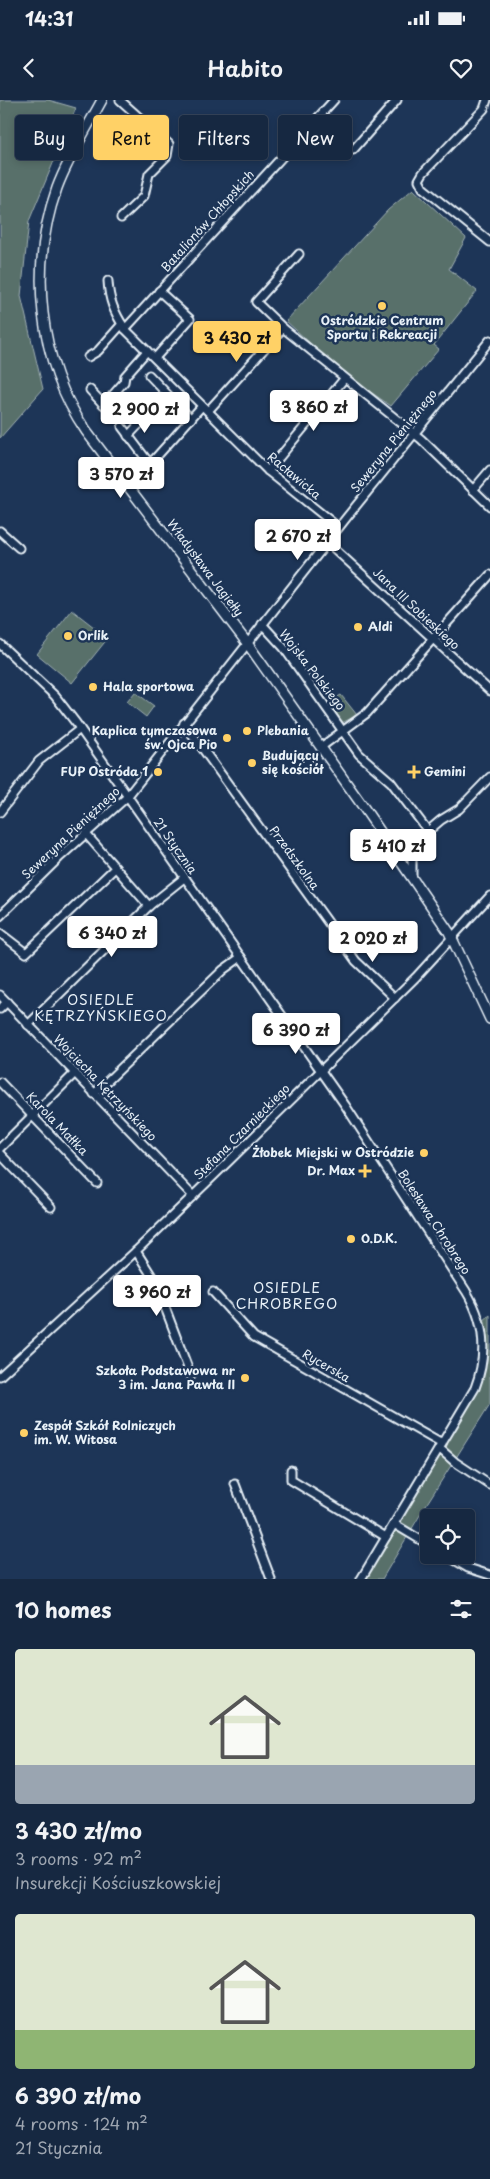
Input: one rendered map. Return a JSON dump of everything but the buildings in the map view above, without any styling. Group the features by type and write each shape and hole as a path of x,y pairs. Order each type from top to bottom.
{"main road":[{"name":"Władysława Jagiełły","path":"102,100 58,187 45,233 41,273 42,308 49,352 64,390 82,426 246,643 321,747 452,937 490,1019"}],"street":[{"path":"120,100 170,144 167,156 149,174 144,196 121,218"},
{"name":"Batalionów Chłopskich","path":"88,357 98,351 159,291 334,100"},
{"path":"353,150 397,100"},
{"path":"487,100 484,109 423,173 419,180 423,188 490,242"},
{"path":"299,254 256,302 283,328 344,379 414,433 490,506"},
{"name":"Racławicka","path":"108,281 109,300 123,326 147,352 268,471 338,527"},
{"path":"155,358 190,319 159,291"},
{"path":"122,427 150,464 191,418 205,409 283,328"},
{"name":"Seweryna Pieniężnego","path":"0,916 126,797 326,542 490,340"},
{"path":"90,390 104,405 124,382 125,376 147,352"},
{"path":"149,376 191,418"},
{"path":"268,471 344,379"},
{"path":"128,436 146,417"},
{"path":"474,490 490,470"},
{"path":"0,531 19,548"},
{"name":"Jana III Sobieskiego","path":"326,542 490,692"},
{"name":"Wojska Polskiego","path":"321,747 367,713 490,575"},
{"name":"Wojska Polskiego","path":"262,624 284,648 344,730"},
{"name":"21 Stycznia","path":"0,644 55,696 80,729 320,1071"},
{"name":"Przedszkolna","path":"184,723 356,961 394,998"},
{"path":"0,812 39,761 80,729"},
{"path":"344,730 359,754 391,782 428,831 428,838 412,858 413,880"},
{"path":"428,831 459,809 490,777"},
{"path":"86,834 149,906"},
{"path":"0,933 26,953 115,868"},
{"path":"28,1025 149,906 184,878"},
{"name":"Stefana Czarnieckiego","path":"0,1376 193,1196 394,998 490,896"},
{"path":"94,1094 223,970 241,957"},
{"name":"Wojciecha Kętrzyńskiego","path":"0,995 193,1196"},
{"path":"0,1009 7,1002"},
{"name":"Bolesława Chrobrego","path":"320,1071 358,1125 466,1291 478,1314 484,1343 482,1366 471,1396 361,1579"},
{"path":"0,1148 75,1073"},
{"name":"Karola Małłka","path":"0,1082 97,1183"},
{"path":"0,1154 51,1207"},
{"path":"136,1251 155,1281 191,1376"},
{"name":"Rycerska","path":"213,1292 254,1337 440,1446 455,1462 490,1485"},
{"path":"292,1470 291,1480 386,1537"},
{"path":"235,1484 271,1579"},
{"path":"394,1524 420,1540"},
{"path":"461,1564 490,1575"}],"green space":[{"path":"0,100 48,100 76,108 73,115 15,115 15,160 54,160 29,221 21,296 43,389 0,438"},
{"name":"Ostródzkie Centrum Sportu i Rekreacji","path":"413,189 466,238 449,269 477,291 434,345 439,349 391,406 343,373 286,321 388,210"},
{"path":"72,610 108,638 72,683 37,654"},
{"path":"135,692 154,706 146,717 127,702"},
{"path":"341,695 357,715 342,723 327,703"},
{"path":"490,1315 490,1404 424,1509 420,1509 420,1515 382,1579 365,1579 481,1381 486,1351 483,1321"}],"place":[{"name":"Ostródzkie Centrum Sportu i Rekreacji","path":"382,306"},
{"name":"Aldi","path":"358,627"},
{"name":"Orlik","path":"68,636"},
{"name":"Hala sportowa","path":"93,687"},
{"name":"Plebania","path":"247,731"},
{"name":"Kaplica tymczasowa św. Ojca Pio","path":"227,738"},
{"name":"Budujący się kościół","path":"252,763"},
{"name":"FUP Ostróda 1","path":"158,772"},
{"name":"Gemini","path":"414,772"},
{"name":"Żłobek Miejski w Ostródzie","path":"424,1153"},
{"name":"Dr. Max","path":"365,1171"},
{"name":"O.D.K.","path":"351,1239"},
{"name":"Szkoła Podstawowa nr 3 im. Jana Pawła II","path":"245,1378"},
{"name":"Zespół Szkół Rolniczych im. W. Witosa","path":"24,1433"}],"district":[{"name":"OSIEDLE KĘTRZYŃSKIEGO","path":"101,1008"},
{"name":"OSIEDLE CHROBREGO","path":"287,1296"}]}
